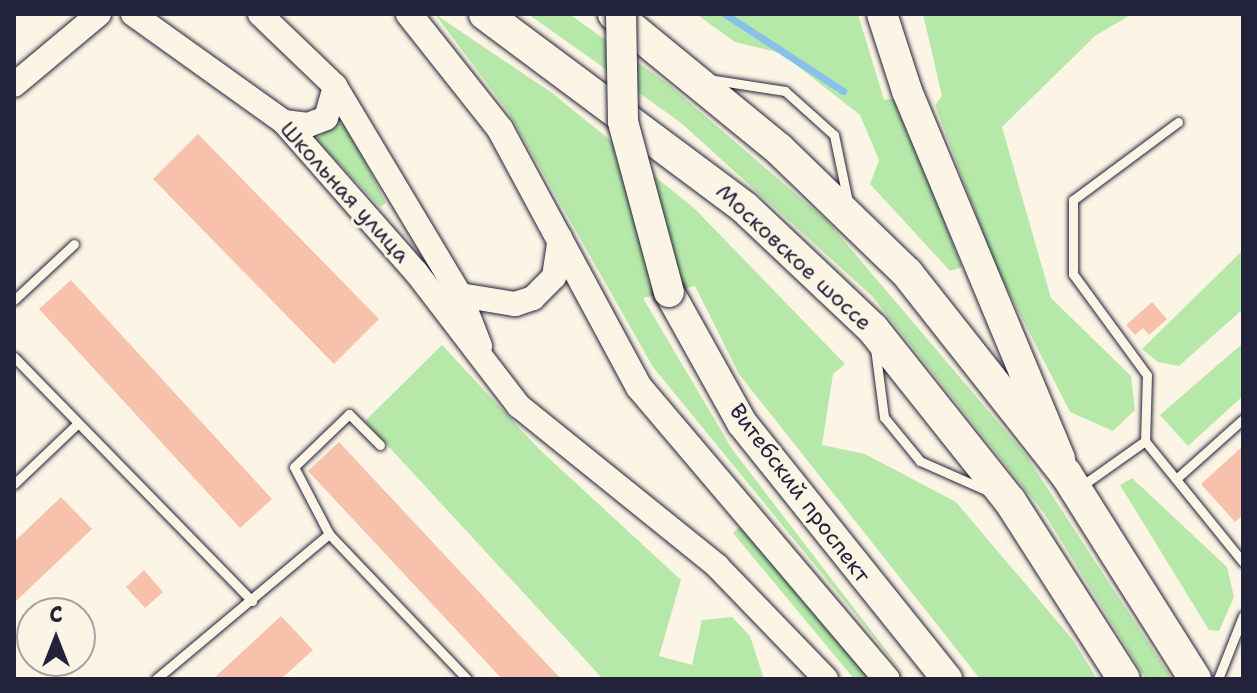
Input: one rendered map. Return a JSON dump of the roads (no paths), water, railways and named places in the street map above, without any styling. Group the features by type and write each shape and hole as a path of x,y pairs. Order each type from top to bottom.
{"highway":[{"name":"Московское шоссе","path":"485,14 745,208 873,329 1010,501 1124,679"},
{"path":"614,14 699,79 850,213 969,346 1071,482 1195,679"}],"main road":[{"path":"409,14 500,129 665,422 887,679"},
{"name":"Витебский проспект","path":"621,14 623,122 669,292 742,423 947,679"},
{"path":"882,14 907,91 1071,482"}],"street":[{"path":"14,85 99,14"},
{"name":"Школьная улица","path":"133,14 284,122 416,272 490,371 549,435 727,575 818,676"},
{"name":"Школьная улица","path":"260,14 335,86 460,295 490,371"},
{"path":"284,122 308,125 326,118 335,86"},
{"path":"460,295 515,304 533,298 554,277 560,237"}],"lane":[{"path":"699,79 785,91 834,135 850,213"},
{"path":"1178,122 1073,200 1073,274 1147,375 1145,441 1243,562"},
{"path":"14,300 74,244"},
{"path":"873,329 884,417 920,461 1010,501"},
{"path":"14,357 252,601"},
{"path":"380,445 349,414 294,467 329,534 467,679"},
{"path":"14,484 77,424"},
{"path":"1176,479 1241,425"},
{"path":"1071,482 1145,441"},
{"path":"156,679 329,534"},
{"path":"1218,679 1243,616"}],"waterway":[{"path":"725,14 843,91"}]}
